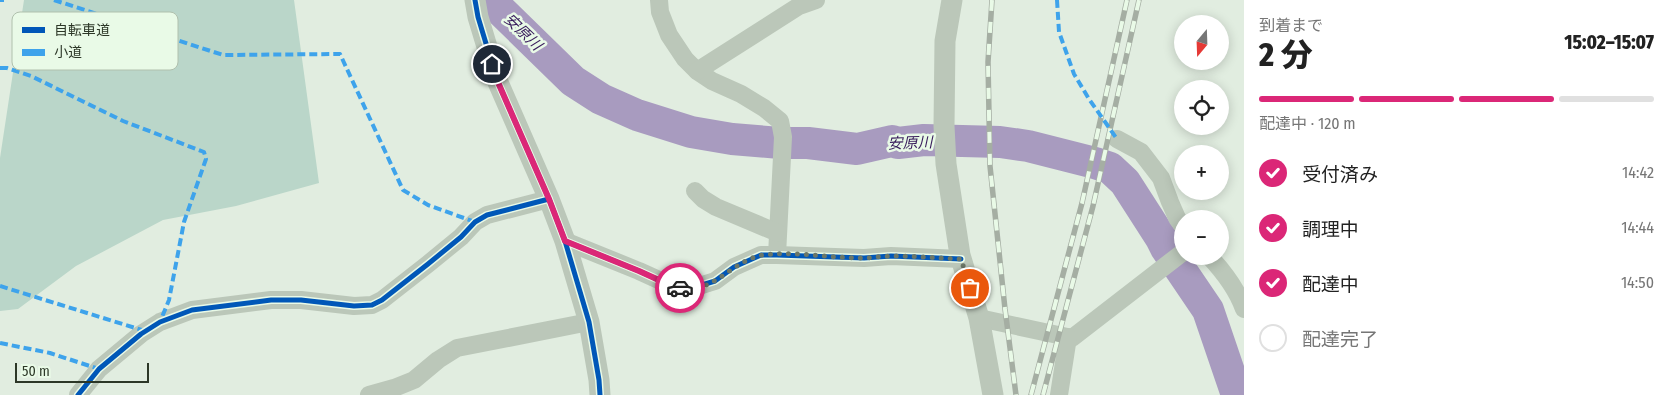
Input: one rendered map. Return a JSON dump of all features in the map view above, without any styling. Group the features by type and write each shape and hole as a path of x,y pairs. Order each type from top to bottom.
{"street":[{"path":"659,0 660,12 669,35 685,59 712,82 741,94 764,108 780,121 783,138 777,254"},
{"path":"697,71 799,6 816,0"},
{"path":"952,0 945,41 944,126 946,164 961,259 979,318 993,395"},
{"path":"477,8 497,80 549,199 565,241 589,322 600,395"},
{"path":"1117,138 1141,152 1161,178 1174,212"},
{"path":"695,192 716,207 778,233"},
{"path":"78,395 99,369 141,334 160,322 192,310 271,300 301,300 354,306 372,305 382,300 428,264 461,237 475,222 487,215 549,199"},
{"path":"565,241 672,286 686,290 715,281 734,267 761,256 777,254 864,258 891,256 961,259"},
{"path":"979,318 1072,338 1174,259"},
{"path":"1217,265 1240,298 1244,309"},
{"path":"369,395 414,380 438,360 457,348 589,322"},
{"path":"1059,395 1068,337"}],"green space":[{"path":"24,0 294,0 319,183 236,206 163,220 76,266 18,309 0,311 0,158 13,70 178,70 178,12 22,12"}],"waterway":[{"name":"安原川","path":"490,0 573,81 601,99 637,115 691,132 732,139 808,143 857,149 892,141 898,143 924,140 1000,142 1028,146 1110,168 1125,182 1166,248 1208,310 1237,395"}],"railway":[{"path":"992,0 988,62 990,166 1016,395"},
{"path":"1031,395 1082,203 1127,0"},
{"path":"1043,395 1093,206 1139,0"}],"marked path":[{"path":"54,0 91,12"},
{"path":"1057,0 1059,32 1074,74 1117,139"},
{"path":"178,40 223,55 340,54 403,190 428,205 475,222"},
{"path":"0,68 12,70"},
{"path":"13,70 31,76 123,121 204,152 206,159 184,222 169,300 160,322"},
{"path":"0,286 145,331"},
{"path":"0,343 50,353 99,369"}],"cycle path":[{"path":"475,0 478,17 497,80 549,199 565,241 589,322 600,395"},
{"path":"78,395 99,369 141,334 160,322 192,310 271,300 301,300 354,306 372,305 382,300 428,264 461,237 475,222 487,215 549,199"},
{"path":"565,241 672,286 686,290 715,281 734,267 761,255 864,258 891,256 961,259"}],"way so far":[{"path":"680,288 686,290 700,287 715,281 734,267 761,256 777,254 864,258 891,256 961,259 970,288"}],"route":[{"path":"492,64 565,241 680,288"}]}
